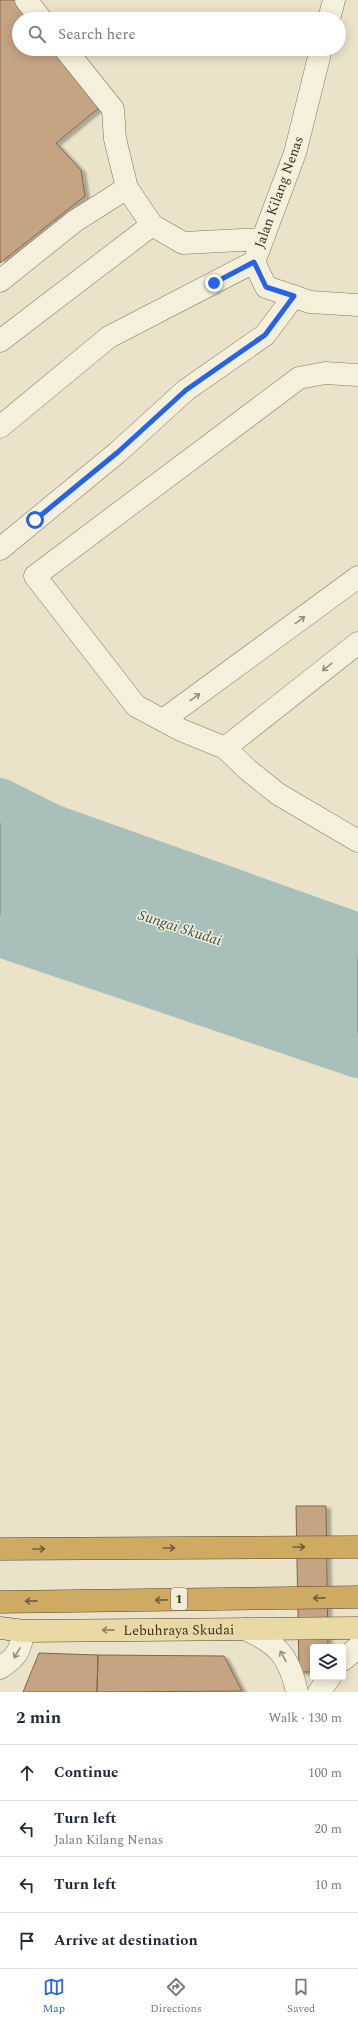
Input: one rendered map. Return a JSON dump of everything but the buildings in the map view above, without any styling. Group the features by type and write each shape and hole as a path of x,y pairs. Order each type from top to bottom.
{"highway":[{"path":"0,1549 358,1547"},
{"name":"Lebuhraya Skudai","path":"0,1602 358,1597"}],"main road":[{"name":"Lebuhraya Skudai","path":"0,1628 24,1631 358,1628"}],"street":[{"path":"26,0 35,12"},
{"path":"331,12 334,0"},
{"path":"71,56 113,110 115,139 127,188 152,226 183,243 263,239"},
{"name":"Jalan Kilang Nenas","path":"320,56 296,153 254,262 266,287 310,302 358,305"},
{"path":"0,281 76,221 127,188"},
{"path":"0,341 152,226"},
{"path":"0,427 109,337 254,262"},
{"path":"0,549 118,452 186,390 265,335 294,296"},
{"path":"358,375 325,373 299,378 35,576 136,706 181,730 225,748 248,770 278,794 358,841"},
{"path":"164,720 358,577"},
{"path":"225,748 358,643"},
{"path":"245,1629 267,1639 280,1650 289,1667 297,1692"},
{"path":"0,1668 14,1659 21,1647 24,1631"},
{"path":"346,1657 358,1647"},
{"path":"319,1692 328,1680"}],"water":[{"name":"Sungai Skudai","path":"0,799 52,825 358,934 358,1057 0,936"}],"waterway":[{"path":"0,799 52,825 358,934"},
{"path":"0,936 358,1057"}],"route":[{"path":"35,520 118,452 186,390 265,335 294,296 266,287 254,262 214,283"}]}
